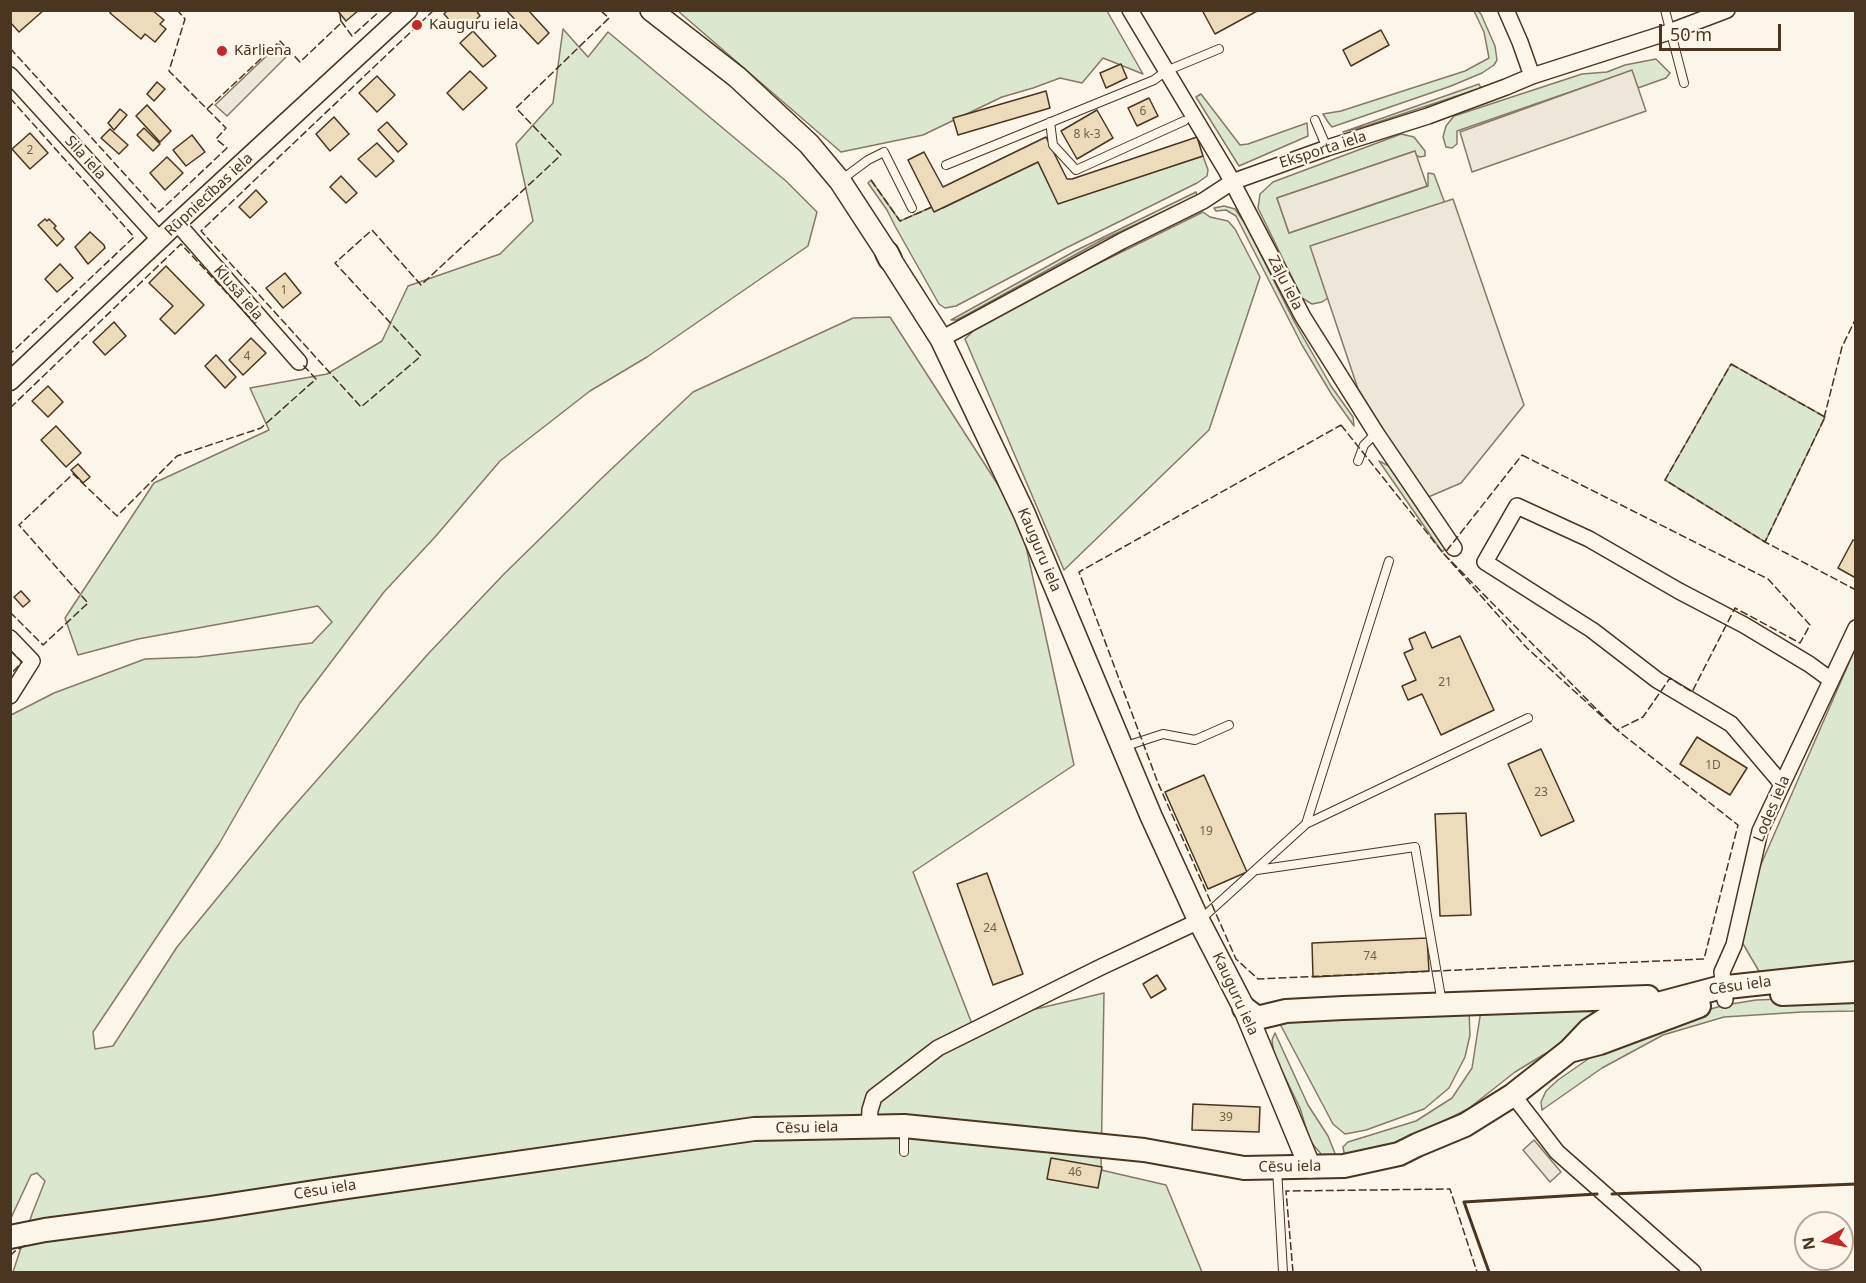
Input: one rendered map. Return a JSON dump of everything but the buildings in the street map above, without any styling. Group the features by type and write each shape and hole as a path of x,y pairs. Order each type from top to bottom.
{"main road":[{"name":"Kauguru iela","path":"651,10 737,77 809,144 840,181 941,339 1024,513 1122,748 1199,921 1244,1008 1310,1167"},
{"name":"Cēsu iela","path":"14,1237 45,1230 754,1129 904,1126 1144,1150 1244,1168 1344,1166 1399,1154 1465,1125 1513,1095 1569,1051 1589,1030 1609,1017 1688,995 1724,993 1856,973"},
{"name":"Cēsu iela","path":"1569,1051 1600,1043 1724,993 1747,996 1856,991"},
{"path":"1244,1008 1257,1018 1286,1011 1688,995"}],"street":[{"name":"Rūpniecības iela","path":"10,381 408,10"},
{"name":"Zāļu iela","path":"1130,10 1245,203 1303,317 1376,433 1454,548"},
{"path":"1506,10 1532,76"},
{"name":"Eksporta iela","path":"941,339 1122,241 1203,201 1232,182 1327,148 1428,116 1532,76 1669,32 1727,10"},
{"name":"Sila iela","path":"10,75 160,240"},
{"name":"Klusā iela","path":"177,223 299,362"},
{"path":"1782,784 1731,724 1657,680 1592,630 1485,562 1517,506 1588,539 1678,591 1744,625 1831,680"},
{"name":"Lodes iela","path":"1724,993 1722,972 1734,945 1760,831 1856,628"},
{"path":"10,638 32,661 10,696"},
{"path":"869,1127 870,1110 874,1097 938,1048 1199,921"},
{"path":"1513,1095 1557,1152 1694,1272"}],"lane":[{"path":"1665,10 1684,83"},
{"path":"946,165 1154,80 1166,71 1219,49"},
{"path":"1315,120 1327,148"},
{"path":"1050,122 1053,145 1076,170 1184,121"},
{"path":"840,181 868,160 884,153 912,208"},
{"path":"1358,461 1364,445 1376,433"},
{"path":"1306,824 1389,561"},
{"path":"1199,921 1306,824 1528,718"},
{"path":"1122,748 1163,734 1195,740 1229,725"},
{"path":"1255,870 1415,847 1443,1005"},
{"path":"904,1126 904,1152"},
{"path":"1276,1167 1283,1272"}],"green space":[{"path":"678,11 1107,11 1143,74 1103,58 1082,83 1060,78 1002,97 923,135 841,152"},
{"path":"1474,11 1481,14 1495,46 1497,60 1494,65 1482,73 1451,86 1332,127 1328,122 1323,114 1341,111 1465,71 1489,58 1484,32"},
{"path":"563,29 588,57 608,32 786,181 817,212 808,246 647,357 590,391 500,461 384,592 300,703 219,844 93,1032 95,1049 113,1046 177,947 279,823 428,654 504,574 693,392 853,318 890,317 1020,519 1074,765 913,872 972,1024 1104,993 1101,1170 1166,1185 1202,1272 13,1272 45,1181 37,1173 31,1175 11,1218 11,715 54,693 145,659 198,657 312,643 332,622 318,606 138,639 78,655 65,618 154,483 269,430 250,388 327,374 382,341 408,286 500,254 533,221 516,144 553,103"},
{"path":"1656,59 1670,73 1666,78 1638,88 1631,71 1457,131 1457,144 1452,148 1446,147 1443,137 1446,126 1454,116 1582,74 1607,72 1625,65"},
{"path":"1479,84 1481,88 1343,132"},
{"path":"1201,94 1240,145 1307,123 1308,136 1239,166 1196,97"},
{"path":"1401,134 1414,137 1425,151 1425,156 1415,155 1415,151 1277,198 1289,233 1428,186 1428,173 1434,174 1447,209 1331,296 1322,302 1312,304 1302,298 1258,208 1260,194 1273,182"},
{"path":"1203,156 1208,170 1207,176 1197,183 956,306 945,308 939,304 887,210 868,183 871,180 900,221 932,207 943,208 1038,162 1058,203"},
{"path":"1196,192 1197,196 1102,240 968,314 951,320 1075,251"},
{"path":"1224,206 1235,209 1246,225 1294,321 1331,386 1353,417 1354,426 1302,345 1236,216 1226,210 1216,211 1214,208"},
{"path":"1203,212 1210,217 1228,221 1235,229 1260,277 1209,430 1064,570 965,339 974,330 1017,306"},
{"path":"1731,364 1825,417 1765,542 1665,480"},
{"path":"1379,461 1389,466 1445,549 1442,552"},
{"path":"1855,649 1855,966 1760,973 1742,942 1759,869"},
{"path":"1855,996 1855,1011 1724,1017 1663,1035 1602,1068 1542,1110 1541,1102 1546,1091 1601,1050 1671,1020 1725,1005 1756,1000"},
{"path":"1605,1005 1574,1038 1515,1072 1468,1109 1383,1151 1345,1158 1343,1147 1348,1142 1416,1121 1452,1098 1472,1068 1481,1010"},
{"path":"1469,1010 1470,1035 1465,1057 1449,1088 1424,1109 1366,1130 1345,1134 1333,1124 1280,1024 1288,1018"},
{"path":"1275,1033 1308,1105 1328,1136 1338,1161 1322,1155 1310,1141 1300,1108 1274,1055 1272,1040"}],"shaded area":[{"path":"279,44 289,54 227,116 215,105"},
{"path":"1632,70 1646,111 1472,172 1460,132"},
{"path":"1415,151 1427,186 1289,233 1277,198"},
{"path":"1453,199 1524,405 1461,483 1426,498 1358,389 1310,246"},
{"path":"1534,1140 1561,1172 1550,1182 1523,1150"}],"fence":[{"path":"10,48 159,212 227,148 216,139 226,128 169,71 185,19 177,10"},
{"path":"341,21 352,36 381,10"},
{"path":"434,10 201,231 361,407 421,356 335,263 372,230 421,285 561,155 516,108 609,18 600,10"},
{"path":"207,109 280,41 300,62 341,23 338,12"},
{"path":"10,98 134,237 10,354"},
{"path":"871,180 900,221 932,207"},
{"path":"10,408 181,244 255,323 257,321"},
{"path":"1824,418 1842,347 1856,318"},
{"path":"1731,364 1825,417 1765,542 1665,480 1731,364"},
{"path":"10,612 43,645 88,603 19,525 73,474 117,516 177,456 261,428 316,379 303,365"},
{"path":"1341,425 1444,554 1617,730 1738,825 1704,959 1258,979 1236,959 1158,783 1079,572 1341,425"},
{"path":"1522,455 1768,579 1810,625 1800,643 1735,608 1692,692 1670,678 1643,717 1617,730 1527,648 1444,554 1522,455"},
{"path":"1766,539 1765,542 1856,590"},
{"path":"10,650 22,662 10,675"},
{"path":"1293,1272 1286,1191 1450,1189 1477,1272"},
{"path":"10,1256 26,1245"}],"wall":[{"path":"1612,1194 1856,1184"},
{"path":"1489,1272 1464,1202 1597,1194"}],"place":[{"name":"Kauguru iela","path":"417,25"},
{"name":"Kārliena","path":"222,51"}]}
